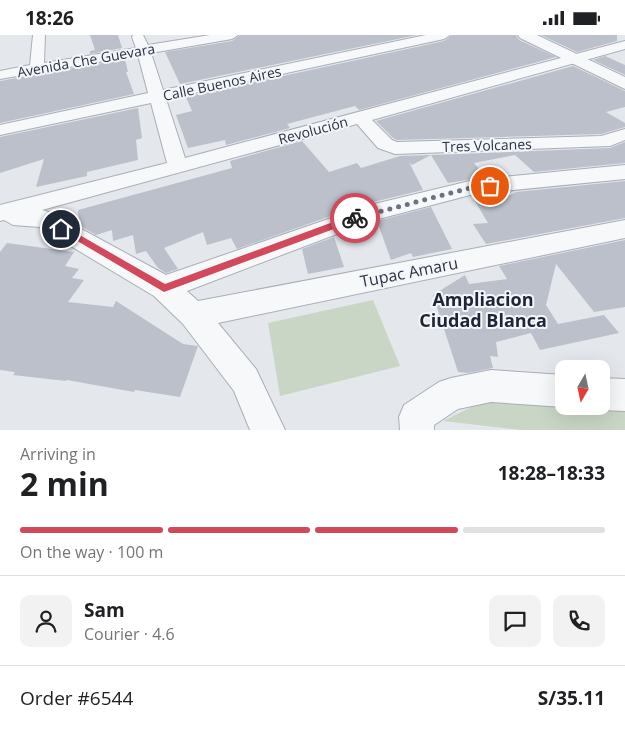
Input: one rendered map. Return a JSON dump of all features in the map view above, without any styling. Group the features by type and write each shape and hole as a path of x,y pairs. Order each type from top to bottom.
{"street":[{"path":"38,69 39,35"},
{"path":"137,35 144,51 178,167"},
{"name":"Avenida Che Guevara","path":"0,75 232,35"},
{"name":"Calle Buenos Aires","path":"0,130 444,35"},
{"path":"525,35 625,73"},
{"path":"544,35 625,84"},
{"name":"Revolución","path":"0,214 625,45"},
{"name":"Tres Volcanes","path":"360,117 385,145 395,148 603,142 625,134"},
{"path":"164,288 366,214 474,187 625,172"},
{"path":"0,214 44,219 164,288 193,315 245,381 268,430"},
{"name":"Tupac Amaru","path":"193,315 625,229"},
{"path":"417,430 416,417 451,394 491,386 555,390"},
{"path":"610,394 625,395"}],"green space":[{"path":"373,300 400,366 280,396 268,323"},
{"path":"490,398 555,405 555,415 610,415 610,408 625,409 625,430 521,430 443,421"}],"building":[{"path":"90,35 118,35 122,48 90,54 90,51 95,50"},
{"path":"240,35 417,35 180,84 165,52 232,41"},
{"path":"452,35 516,35 519,40 556,57 359,110 355,106 287,124 290,128 226,145 225,140 188,148 176,115 192,111 186,97 444,41"},
{"path":"541,35 617,35 617,41 577,52"},
{"path":"605,56 625,65 625,75 593,60"},
{"path":"125,59 128,72 126,72 134,94 0,123 0,81"},
{"path":"573,66 625,91 625,107 606,112 625,123 625,127 601,134 397,140 376,121"},
{"path":"138,108 142,138 136,140 138,160 87,172 87,176 36,187 44,159 0,173 0,137"},
{"path":"302,141 329,172 357,163 361,168 400,156 431,155 412,165 409,162 423,190 365,204 237,249 231,238 207,245 203,232 164,248 178,269 166,273 158,268 146,251 136,254 133,235 113,241 112,230 96,235 79,225 78,210 232,168 230,161"},
{"path":"625,142 625,163 534,172 515,155 474,163 486,177 448,183 431,155 610,148"},
{"path":"625,181 625,218 486,244 473,224 488,223 472,196 501,193 505,198 516,192"},
{"path":"431,207 452,249 413,257 411,253 391,260 377,221"},
{"path":"334,237 344,267 308,274 302,249"},
{"path":"625,240 625,307 594,312 556,264 546,305 558,324 604,315 619,333 540,350 531,333 496,342 498,357 490,356 493,368 468,373 458,372 433,295 465,275 469,284 507,279 499,266"},
{"path":"7,243 74,252 65,266 79,269 72,278 84,280 68,302 113,307 116,301 183,344 198,346 180,397 135,390 134,392 67,380 13,375 15,372 0,370 0,252"}],"way so far":[{"path":"355,218 474,187 490,186"}],"district":[{"name":"Ampliacion Ciudad Blanca","path":"483,310"}],"route":[{"path":"61,229 164,288 355,218"}]}
